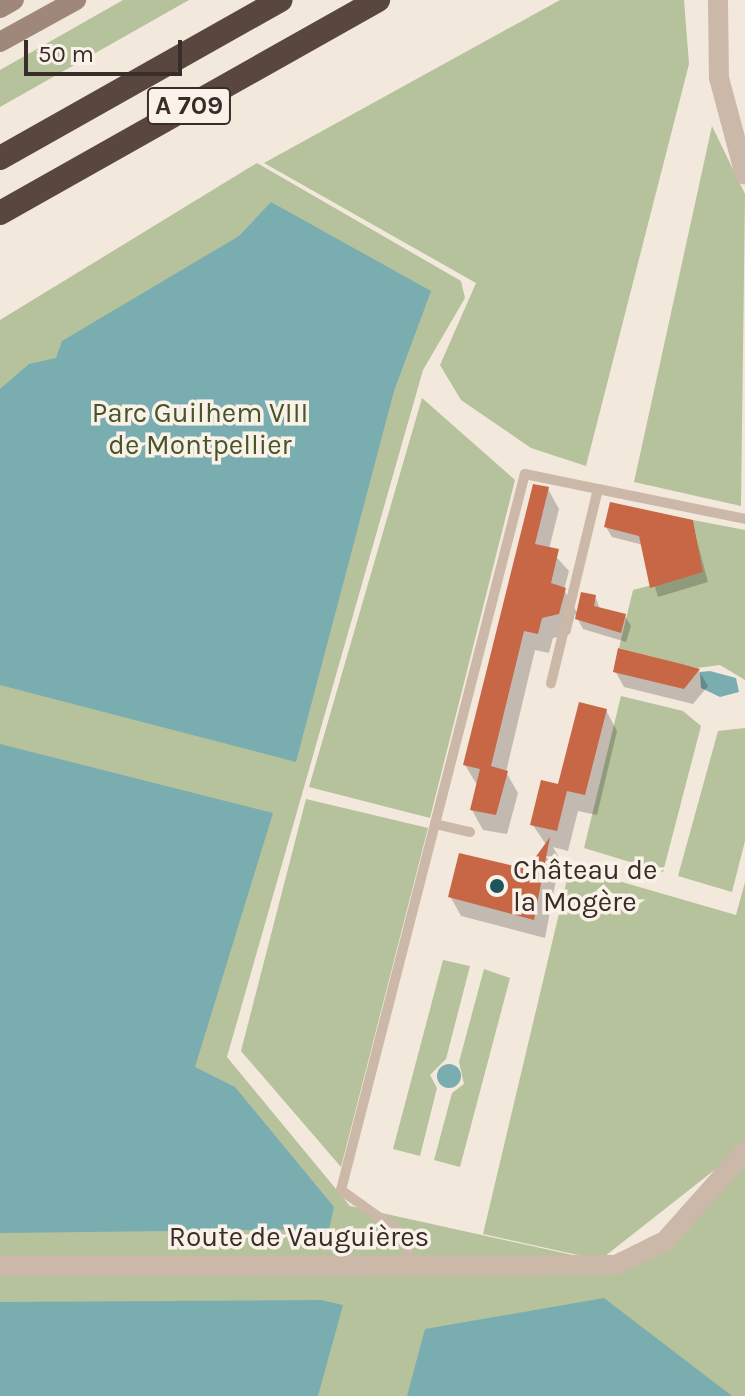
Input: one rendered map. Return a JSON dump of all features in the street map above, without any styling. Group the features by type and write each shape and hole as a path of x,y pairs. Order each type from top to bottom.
{"highway":[{"name":"A 709","path":"0,158 280,0"},
{"name":"A 709","path":"0,213 378,0"}],"main road":[{"path":"0,8 14,0"},
{"path":"0,42 76,0"}],"street":[{"path":"718,0 719,78 745,175"},
{"name":"Route de Vauguières","path":"0,1266 598,1265 665,1241 745,1151"}],"lane":[{"path":"405,1265 411,1240 341,1190 525,474 745,519"},
{"path":"551,683 598,489"},
{"path":"435,824 470,832"}],"green space":[{"path":"123,0 189,0 0,107 0,70"},
{"path":"560,0 684,0 689,64 586,466 531,448 461,400 440,365 476,283 264,163"},
{"path":"712,126 745,194 741,506 634,482"},
{"name":"Parc Guilhem VIII de Montpellier","path":"257,163 461,281 465,298 423,370 227,1057 350,1206 604,1262 654,1235 668,1245 745,1166 745,1396 0,1396 0,320"},
{"path":"422,398 515,480 430,818 309,787"},
{"path":"693,520 745,530 745,680 720,665 697,668 619,648 633,590 703,572"},
{"path":"621,696 683,711 701,726 663,872 584,848"},
{"path":"745,728 745,841 732,892 678,876 718,731"},
{"path":"306,799 428,828 341,1167 241,1051"},
{"path":"570,867 736,915 745,882 745,1146 600,1260 483,1234"},
{"path":"443,960 470,966 446,1059 430,1075 437,1088 420,1156 393,1149"},
{"path":"484,969 510,978 460,1167 434,1160 452,1093 464,1084 459,1062"}],"water":[{"path":"271,202 431,291 394,391 296,762 0,685 0,389 29,364 56,358 62,341 239,236"},
{"path":"710,671 736,678 739,692 720,697 701,688 700,672"},
{"path":"0,744 273,813 195,1067 235,1087 334,1207 329,1229 0,1233"},
{"path":"449,1064 460,1071 461,1076 454,1087 449,1088 438,1081 437,1076 444,1065"},
{"path":"604,1298 732,1396 407,1396 425,1329"},
{"path":"321,1300 343,1305 318,1396 0,1396 0,1302"}],"building":[{"path":"533,484 549,487 535,544 559,549 551,583 566,588 559,614 542,618 538,634 524,631 491,766 508,771 496,815 470,810 480,769 463,765"},
{"path":"610,502 693,520 703,572 650,588 639,536 604,527"},
{"path":"581,592 596,595 594,606 626,614 621,633 575,619"},
{"path":"618,648 700,669 684,689 613,672"},
{"path":"579,702 607,709 585,795 567,791 557,831 530,825 541,780 558,784"},
{"name":"Château de la Mogère","path":"550,837 534,920 448,897 459,853 527,869"}],"place":[{"name":"Château de la Mogère","path":"497,886"}]}
